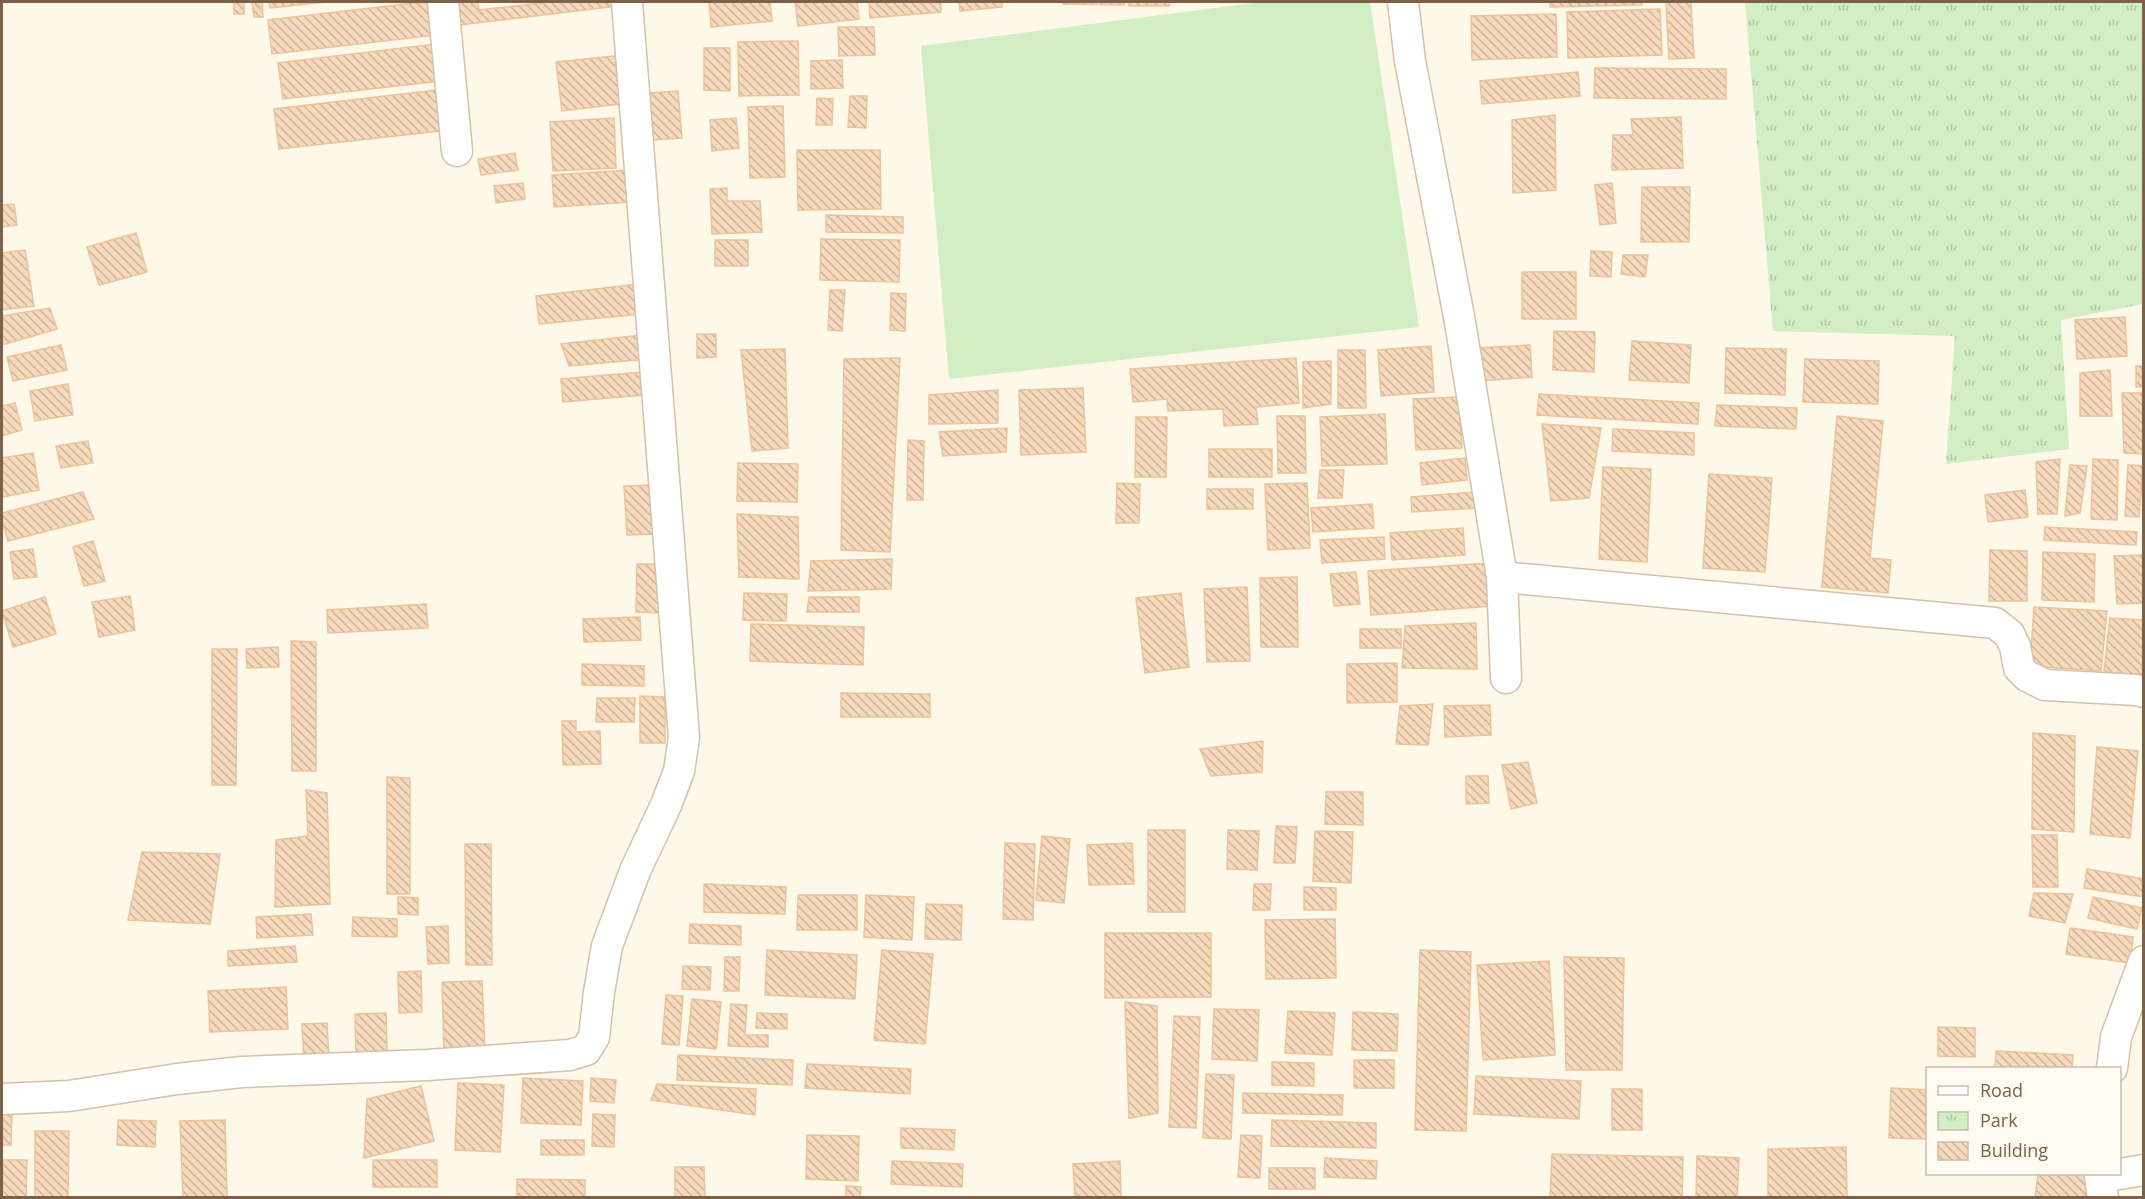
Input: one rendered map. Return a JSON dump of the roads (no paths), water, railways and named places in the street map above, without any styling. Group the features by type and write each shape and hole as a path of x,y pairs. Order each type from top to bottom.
{"street":[{"path":"443,2 457,151"},
{"path":"2,1099 69,1096 177,1079 242,1072 415,1065 570,1055 586,1050 594,1037 598,992 607,946 635,871 679,771 684,737 627,2"},
{"path":"1403,2 1410,61 1460,322 1502,577 1506,678"},
{"path":"1502,577 1995,623 2009,634 2015,646 2019,668 2027,676 2045,685 2144,692"},
{"path":"2112,1067 2116,1037 2144,961"},
{"path":"2101,1183 2144,1170"}]}
